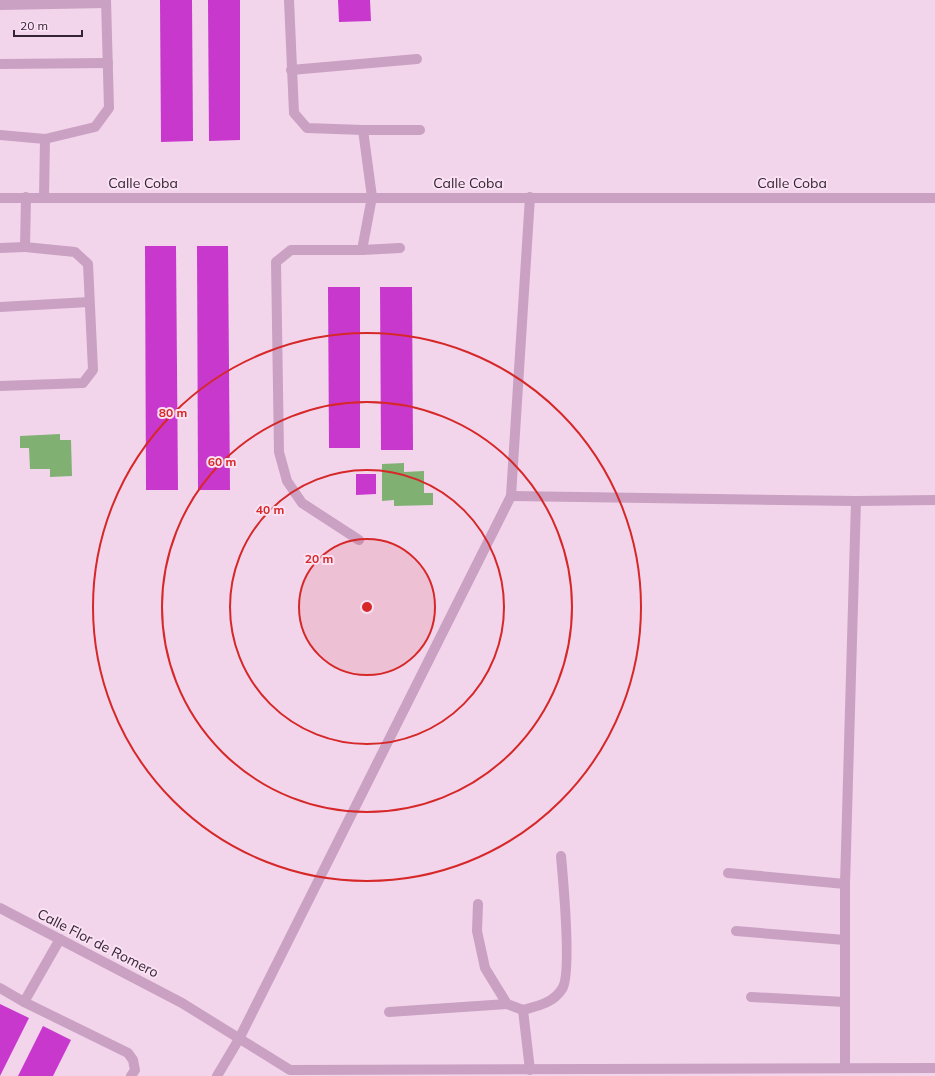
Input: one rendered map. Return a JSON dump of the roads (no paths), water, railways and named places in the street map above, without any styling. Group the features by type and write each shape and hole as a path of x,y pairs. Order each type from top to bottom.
{"street":[{"path":"289,0 294,113 307,128 420,130"},
{"path":"0,5 106,2 109,108 95,127 45,139 0,135"},
{"path":"291,70 417,59"},
{"path":"0,64 108,63"},
{"path":"362,250 372,197 363,130"},
{"path":"44,197 45,139"},
{"path":"25,247 26,197"},
{"path":"217,1076 239,1039 511,496 530,197"},
{"name":"Calle Coba","path":"0,198 935,198"},
{"path":"0,248 25,247 75,252 88,264 93,370 83,382 0,386"},
{"path":"359,540 302,503 287,481 278,452 276,262 291,250 362,250 400,248"},
{"path":"0,307 89,302"},
{"path":"511,496 935,500"},
{"path":"845,1068 845,884 856,500"},
{"path":"389,1012 507,1004 523,1010 549,1002 563,988 568,959 561,856"},
{"path":"728,873 845,884"},
{"path":"478,904 477,931 485,968 507,1004"},
{"name":"Calle Flor de Romero","path":"0,908 182,1003 290,1070 935,1068"},
{"path":"736,931 845,940"},
{"path":"24,1002 60,939"},
{"path":"0,988 24,1002 128,1054 133,1060 135,1070 131,1076"},
{"path":"751,997 845,1002"},
{"path":"523,1010 530,1070"}]}
